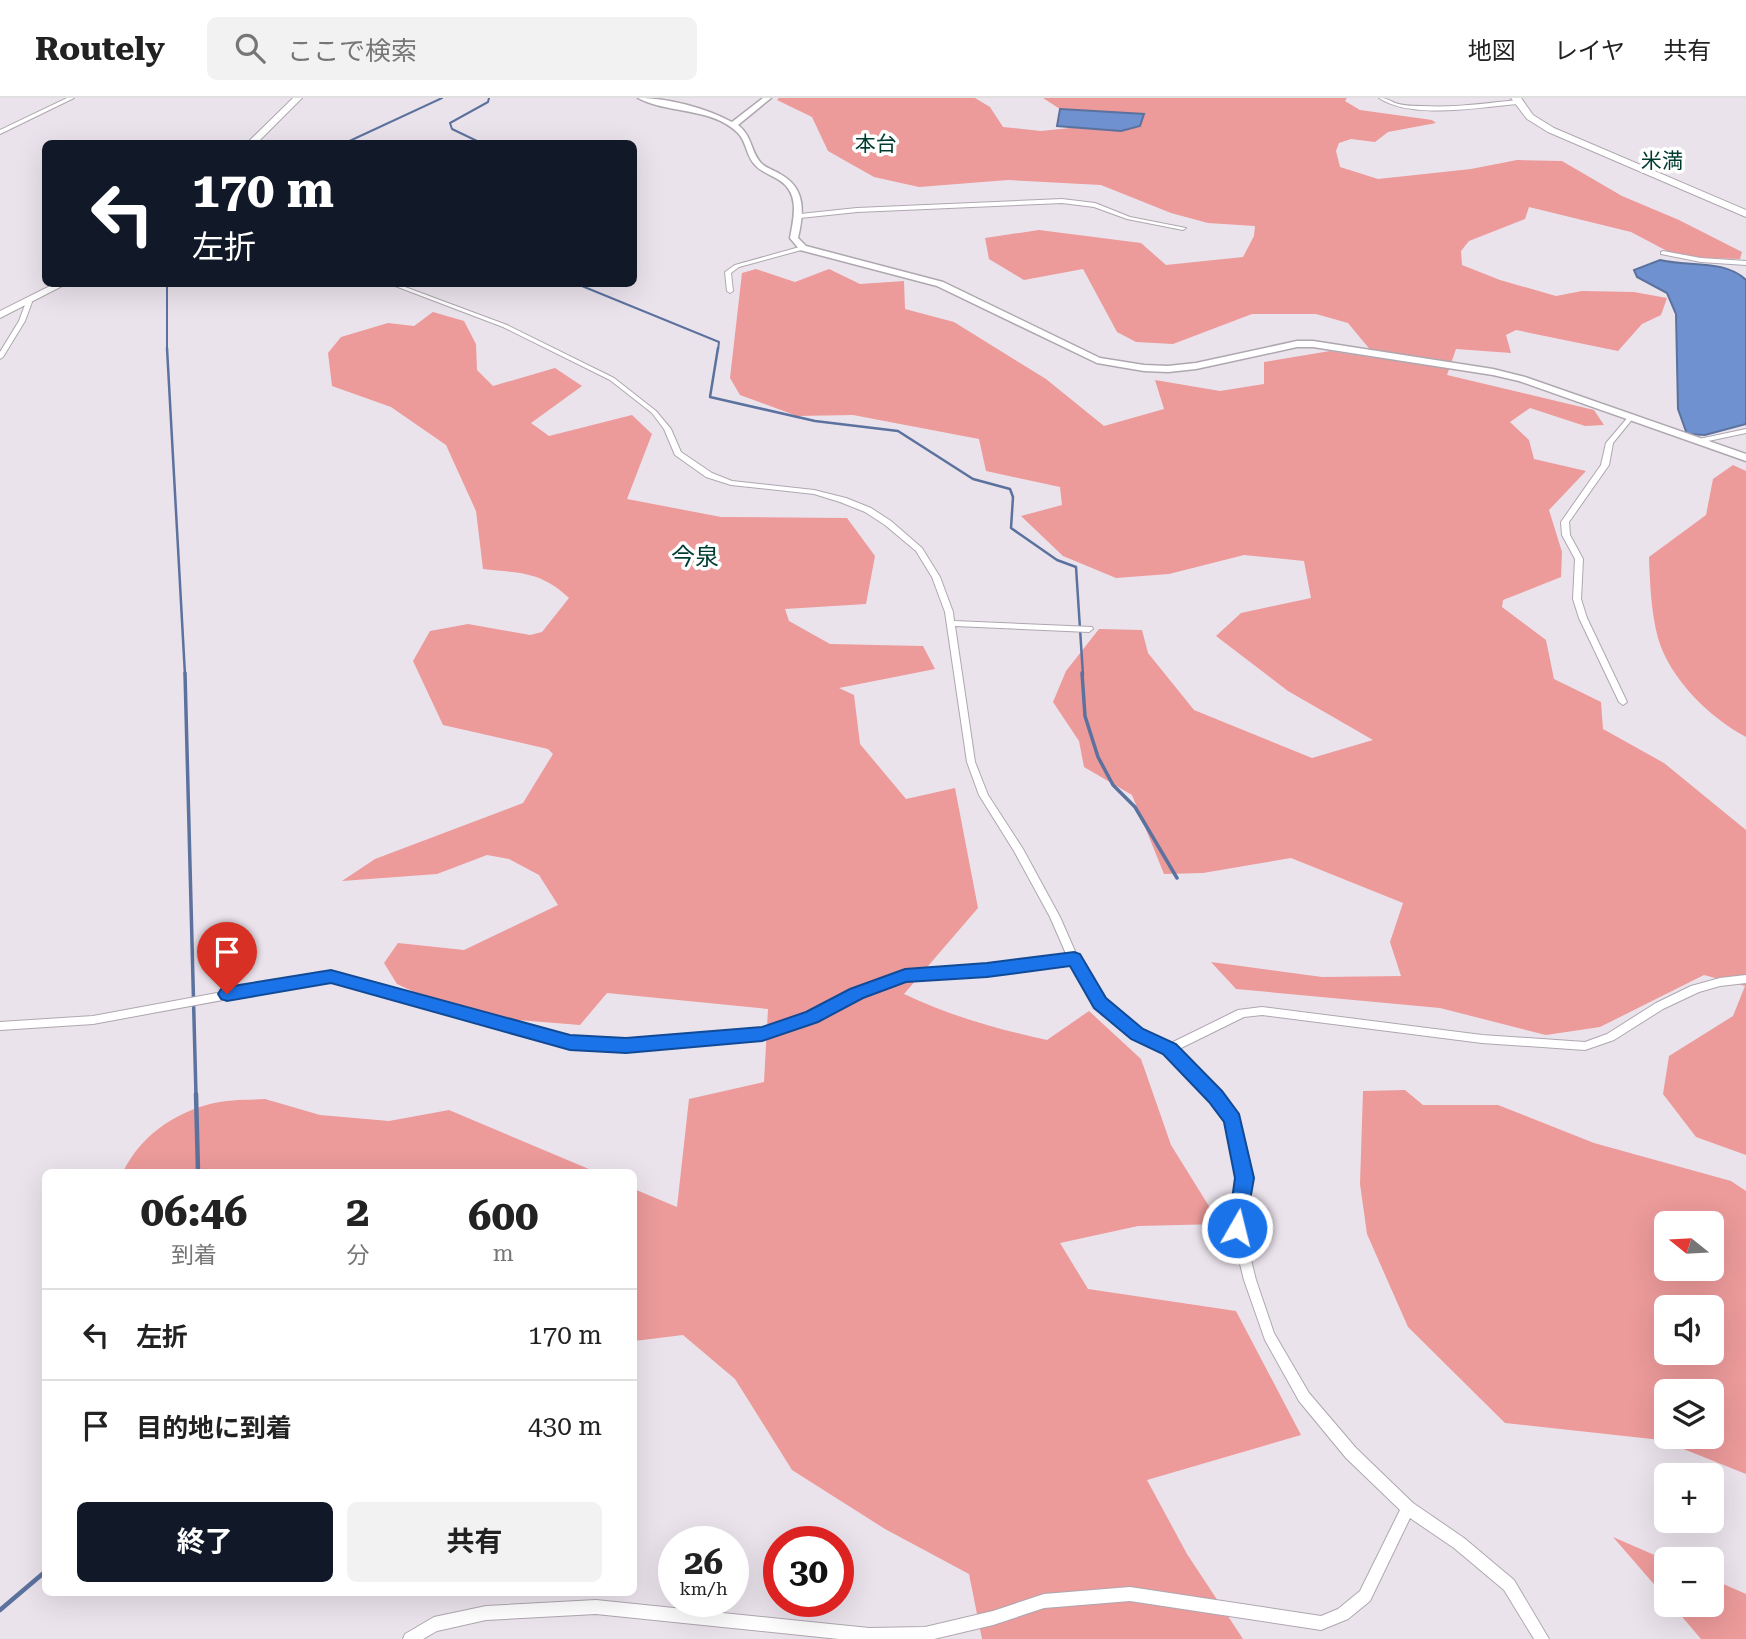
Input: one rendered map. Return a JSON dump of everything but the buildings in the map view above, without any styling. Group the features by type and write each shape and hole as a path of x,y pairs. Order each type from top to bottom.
{"highway":[{"path":"1517,100 1530,117 1551,130 1746,215"}],"main road":[{"path":"254,140 298,98"},
{"path":"0,315 56,287"}],"street":[{"path":"0,132 71,98"},
{"path":"642,98 732,125 746,137 756,162 785,179 793,188 799,202 800,216 794,238 803,248"},
{"path":"732,125 743,120 767,98"},
{"path":"1382,98 1418,109 1517,100"},
{"path":"800,216 857,210 1062,201 1095,205 1129,218 1183,228"},
{"path":"730,291 728,272 737,266 803,248 940,284 1097,360 1168,369 1196,366 1297,344 1333,345 1493,372 1746,458"},
{"path":"1663,253 1702,260 1746,263"},
{"path":"401,287 505,326 612,379 654,412 667,429 678,453 709,475 731,483 814,492 868,510 909,540 925,559 944,596 951,623 971,762 984,795 1049,905 1074,959 1100,1003 1137,1034 1169,1049 1216,1097 1232,1119 1244,1178 1237,1228 1250,1280 1269,1336 1304,1397 1351,1453 1408,1508 1459,1543 1509,1585 1542,1639"},
{"path":"0,357 22,321 29,302"},
{"path":"1623,702 1583,618 1577,599 1579,559 1564,530 1565,522 1605,465 1610,443 1631,417"},
{"path":"1699,441 1746,431"},
{"path":"951,623 1089,629"},
{"path":"0,1026 93,1020 331,976 570,1043 626,1045 762,1034 812,1017 856,993 905,976 987,970 1074,959"},
{"path":"1169,1049 1242,1013 1262,1011 1482,1039 1585,1046 1598,1044 1621,1032 1649,1012 1692,989 1713,982 1746,979"},
{"path":"410,1639 434,1624 486,1613 596,1607 896,1637 955,1629 1044,1601 1130,1594 1321,1623 1343,1615 1365,1596 1408,1508"}],"shaded area":[{"path":"975,98 990,107 1003,127 1041,131 1080,127 1121,131 1143,114 1060,109 1043,98 1347,98 1345,101 1360,110 1432,120 1436,123 1388,132 1375,142 1351,139 1339,143 1336,151 1340,167 1378,179 1471,169 1517,160 1562,161 1622,196 1679,220 1742,252 1740,259 1700,258 1669,252 1631,232 1529,207 1525,219 1469,241 1461,251 1462,265 1500,280 1556,296 1582,291 1634,292 1667,298 1661,315 1642,324 1618,351 1516,330 1506,335 1511,353 1456,349 1447,375 1594,410 1604,425 1585,426 1530,408 1510,422 1529,440 1534,459 1586,471 1549,510 1562,552 1561,577 1503,600 1502,607 1546,640 1554,679 1601,702 1603,729 1664,763 1746,830 1746,1155 1696,1137 1663,1094 1669,1056 1733,1016 1745,986 1704,975 1600,1027 1546,1035 1440,1008 1236,989 1211,962 1322,977 1401,976 1390,942 1403,903 1291,858 1203,873 1164,874 1132,795 1084,767 1079,741 1053,702 1066,671 1099,629 1142,630 1148,653 1194,710 1312,758 1373,740 1288,691 1216,636 1241,613 1311,598 1304,561 1244,555 1169,574 1116,578 1063,556 1021,516 1062,505 1060,487 986,471 979,439 853,415 797,416 740,395 730,378 742,273 756,269 795,282 829,269 860,284 904,281 905,309 954,322 1046,379 1104,426 1164,409 1155,380 1220,391 1264,384 1264,362 1330,351 1377,358 1348,323 1316,314 1252,314 1173,344 1136,342 1117,332 1083,269 1024,280 989,259 985,238 1039,230 1141,243 1166,265 1243,257 1254,236 1255,226 1208,223 1171,213 1101,185 1008,180 919,187 874,177 828,151 812,117 777,100"},
{"path":"433,312 464,321 476,344 477,370 493,386 555,368 582,386 531,423 549,436 632,415 652,434 627,499 721,517 847,518 875,556 866,604 785,609 789,621 830,644 923,646 935,669 839,688 854,695 860,744 906,799 955,788 978,908 904,994 974,1021 1047,1040 1089,1011 1141,1059 1171,1145 1220,1224 1138,1226 1060,1243 1088,1289 1236,1311 1301,1435 1147,1480 1187,1554 1243,1639 982,1639 969,1574 885,1529 792,1470 735,1379 683,1335 637,1341 637,1190 677,1207 689,1099 764,1082 768,1009 607,993 580,1025 466,1016 397,984 384,963 398,943 464,950 558,905 539,875 509,859 487,855 437,874 342,881 375,859 523,803 553,754 548,749 443,725 413,661 430,631 468,624 530,635 542,632 569,598 539,578 483,569 476,511 446,445 391,407 332,386 328,353 341,337 388,323 414,326"},
{"path":"1733,465 1746,471 1746,737 1705,708 1672,668 1658,638 1652,608 1649,557 1706,515 1713,479"},
{"path":"1405,1090 1423,1105 1498,1105 1594,1143 1731,1181 1746,1191 1746,1474 1684,1449 1724,1449 1724,1379 1654,1379 1654,1439 1505,1423 1408,1327 1367,1234 1360,1184 1363,1091"},
{"path":"265,1099 320,1115 389,1121 449,1110 589,1169 125,1169 138,1148 170,1121 196,1108 230,1100"},
{"path":"1613,1537 1654,1555 1654,1584"},
{"path":"1724,1584 1746,1594 1746,1639 1701,1639 1682,1617 1724,1617"}],"water":[{"path":"1060,109 1144,114 1140,126 1121,131 1057,126"},
{"path":"1660,260 1717,266 1737,273 1746,280 1746,424 1705,435 1687,434 1678,409 1676,314 1667,293 1637,277 1634,270"}],"waterway":[{"path":"352,140 442,98"},
{"path":"475,140 452,129 450,123 488,102 489,98"},
{"path":"167,287 167,348"},
{"path":"584,287 719,342 718,350"},
{"path":"167,348 185,675"},
{"path":"718,348 710,397 815,421 898,431 973,479 1010,489 1013,497 1011,528 1057,560 1076,567 1083,675"},
{"path":"185,673 196,1096"},
{"path":"1082,673 1085,716 1098,757 1113,785 1135,807 1177,878"},
{"path":"196,1094 198,1169"},
{"path":"0,1610 42,1574"}],"district":[{"name":"本台","path":"876,144"},
{"name":"米満","path":"1662,161"},
{"name":"今泉","path":"695,557"}],"route":[{"path":"227,994 331,976 570,1043 626,1045 762,1034 812,1017 856,993 905,976 987,970 1074,959 1100,1003 1137,1034 1169,1049 1216,1097 1232,1119 1244,1178 1237,1228"}]}
